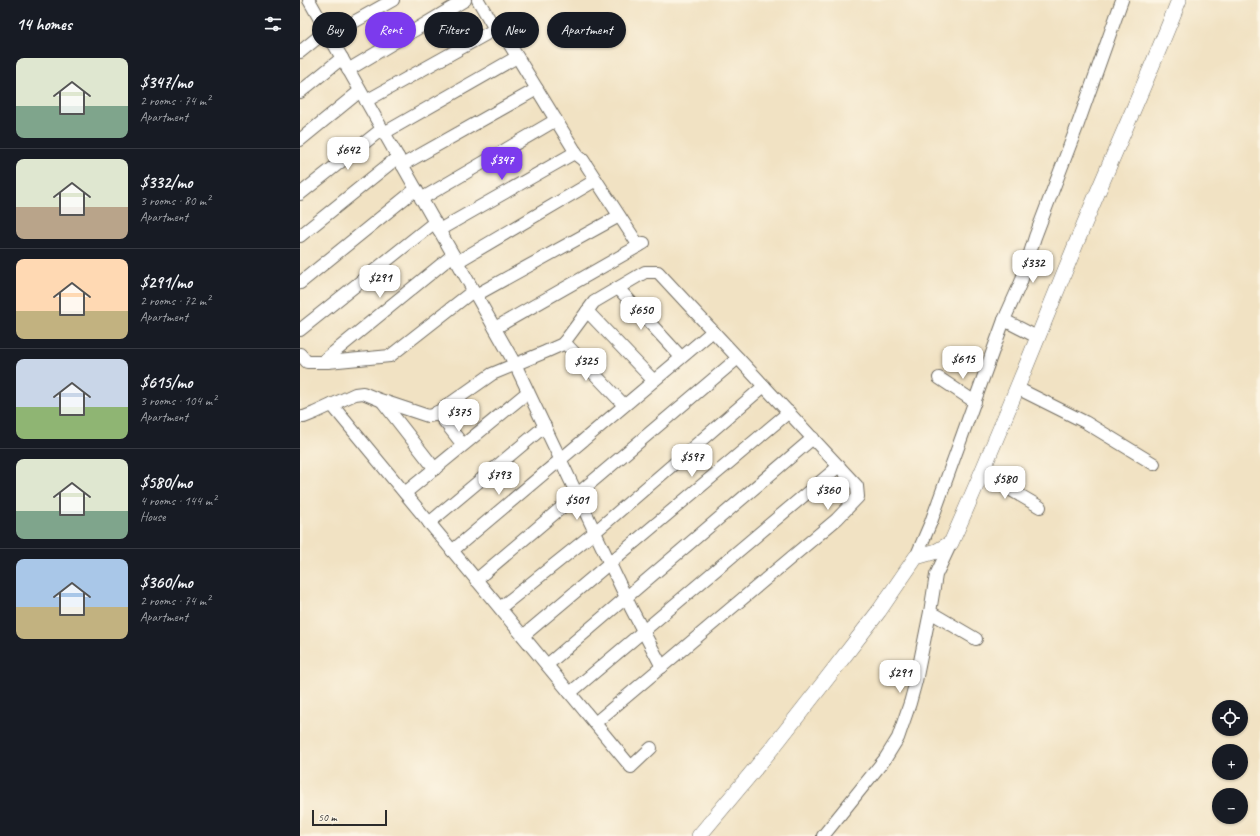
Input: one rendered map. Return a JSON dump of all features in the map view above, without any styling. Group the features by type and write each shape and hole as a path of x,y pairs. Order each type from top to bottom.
{"street":[{"path":"357,19 393,0"},
{"path":"348,70 465,0"},
{"path":"478,0 491,22"},
{"path":"699,836 774,746 829,676 879,611 916,557 931,522 1004,320 1021,282 1035,237 1078,124 1122,0"},
{"path":"822,836 885,759 898,738 912,696 930,612 936,575 982,473 1179,0"},
{"path":"309,2 315,12"},
{"path":"300,140 363,96 491,31"},
{"path":"300,52 312,44"},
{"path":"336,48 515,364 626,597 662,667"},
{"path":"495,328 641,245 619,216 576,152 511,48"},
{"path":"300,194 383,131 517,57"},
{"path":"300,92 342,58"},
{"path":"300,236 400,161 537,89"},
{"path":"300,283 419,194 556,120"},
{"path":"300,330 437,226 576,152"},
{"path":"322,362 455,258 596,180"},
{"path":"300,354 307,362 390,356 475,293 619,216"},
{"path":"300,417 314,413 355,394 363,393 382,401 428,416 434,415 492,374 545,352 564,342 594,302 645,272 658,272 857,486 858,497 837,520 595,723"},
{"path":"618,288 681,357"},
{"path":"587,311 654,380"},
{"path":"1004,320 1038,337"},
{"path":"452,551 713,330"},
{"path":"564,342 624,405"},
{"path":"476,580 738,358"},
{"path":"939,378 974,402"},
{"path":"500,608 595,532 764,386"},
{"path":"1017,388 1085,422 1154,464"},
{"path":"405,493 528,392"},
{"path":"382,401 434,469"},
{"path":"332,404 631,767 651,748"},
{"path":"437,412 463,445"},
{"path":"523,636 789,412"},
{"path":"429,523 544,426"},
{"path":"547,665 813,438"},
{"path":"570,693 838,466"},
{"path":"982,473 1040,507"},
{"path":"916,557 937,551 951,543"},
{"path":"930,612 976,639"}]}
